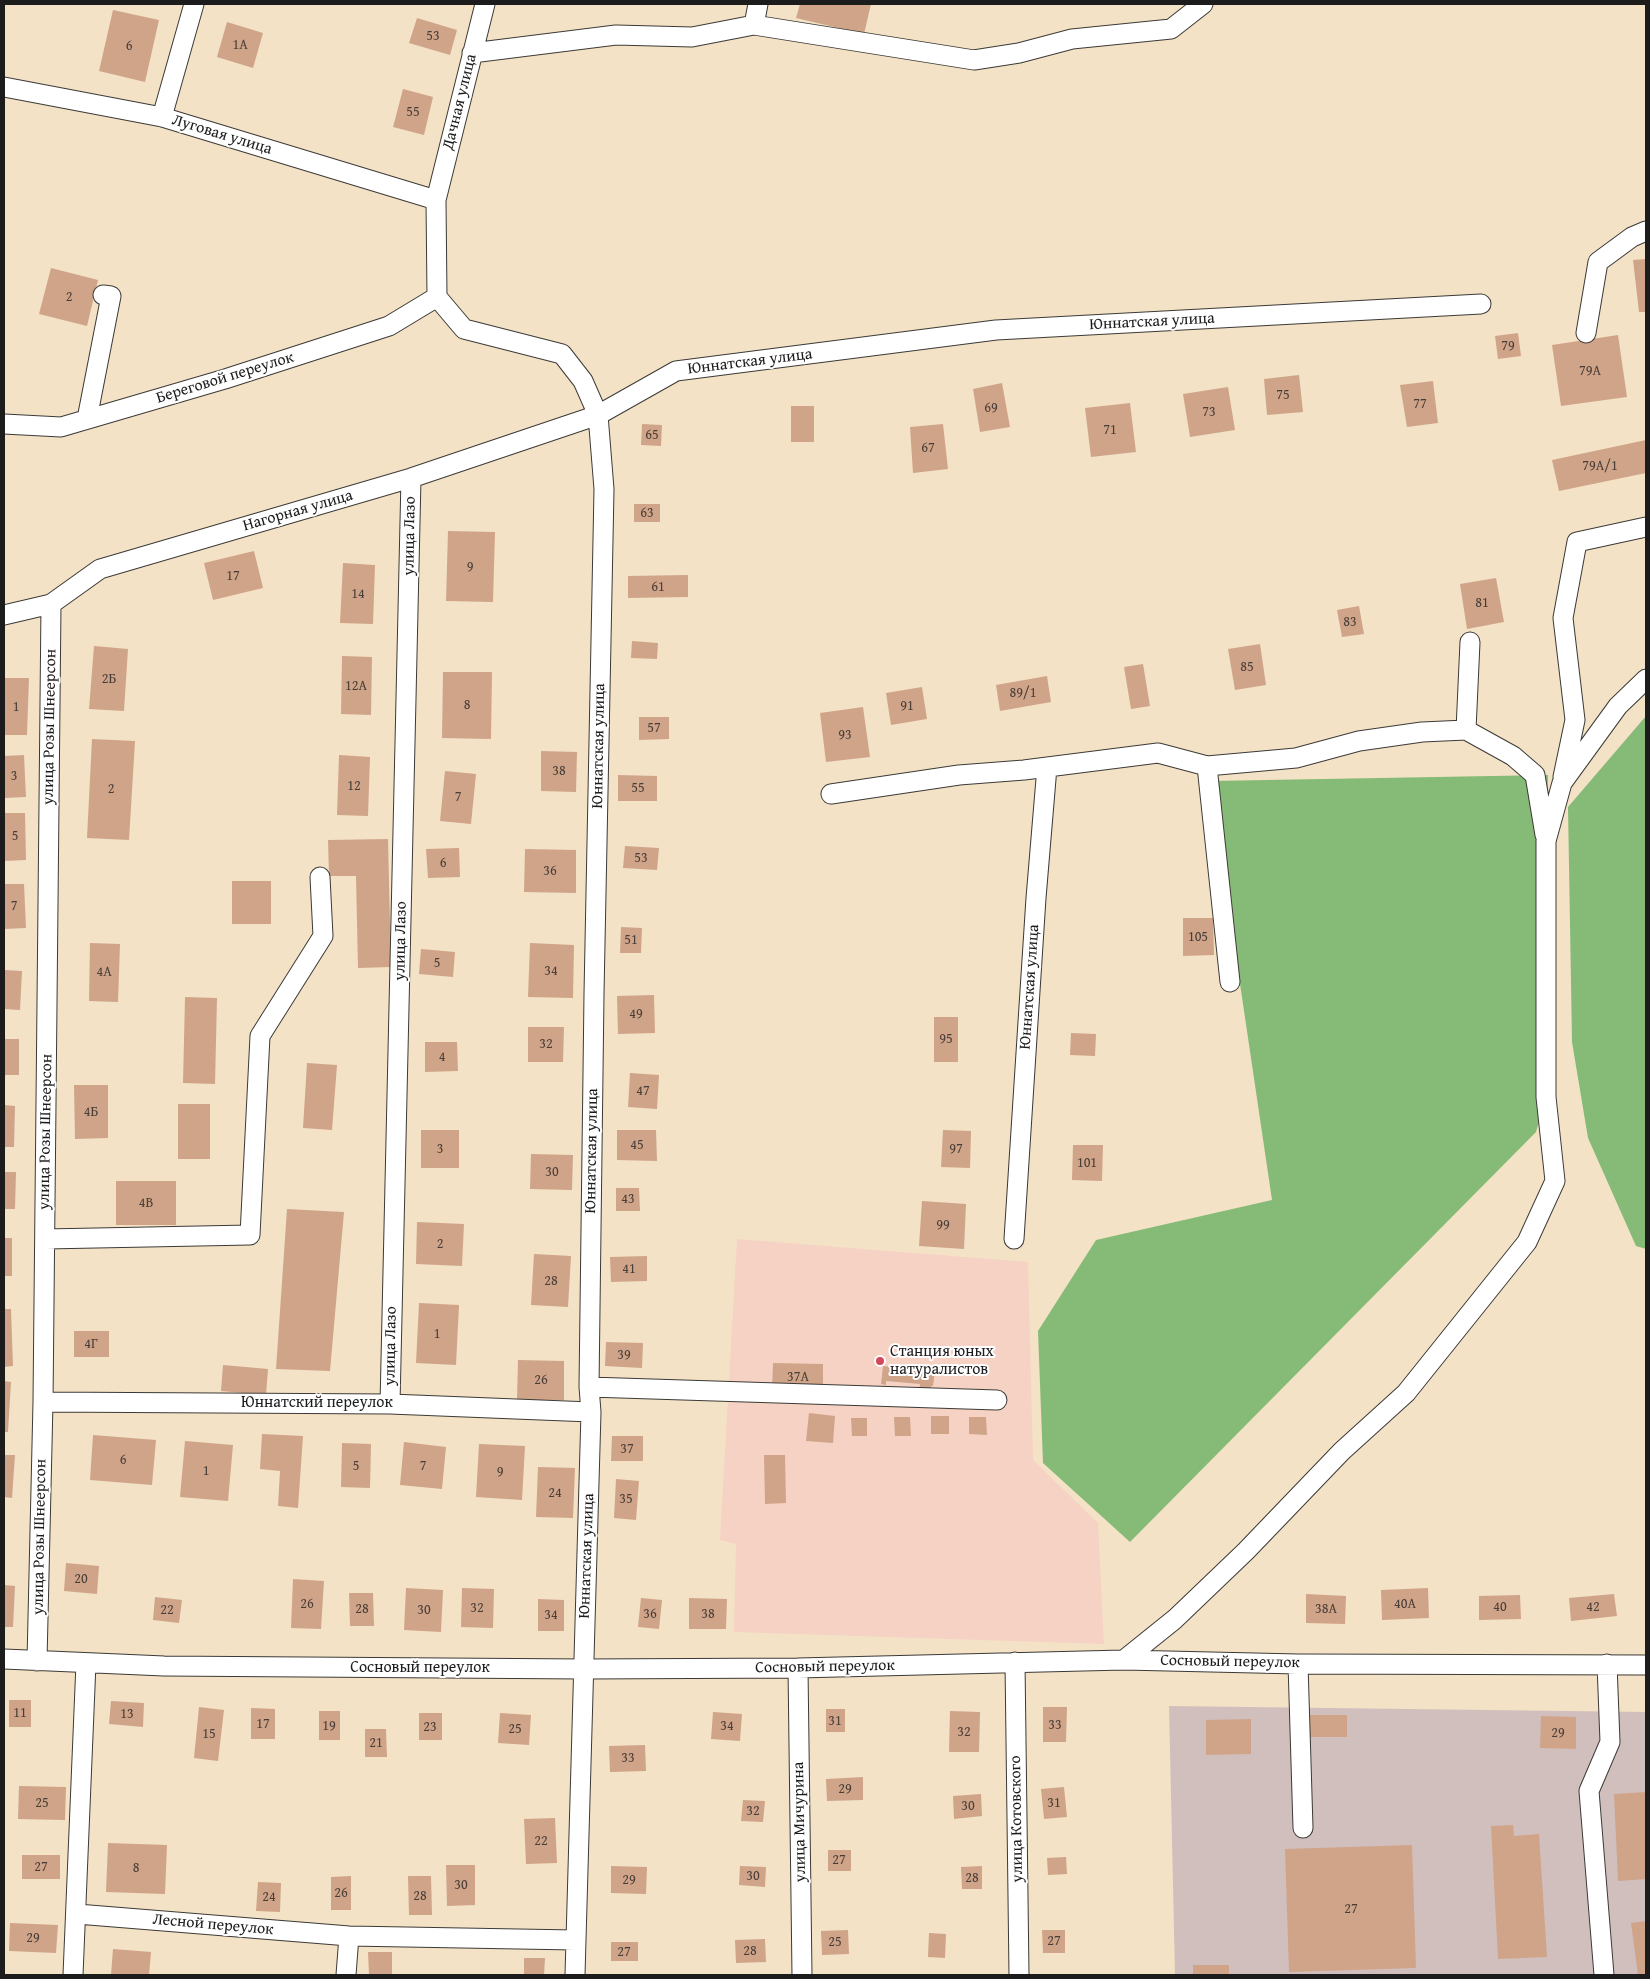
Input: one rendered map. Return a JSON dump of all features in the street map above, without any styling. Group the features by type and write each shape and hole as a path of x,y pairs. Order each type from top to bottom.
{"street":[{"path":"162,117 194,4"},
{"name":"Дачная улица","path":"437,297 436,200 485,4"},
{"path":"754,25 758,4"},
{"path":"472,53 616,35 692,36 754,25 974,60 1019,53 1072,39 1171,29 1203,4"},
{"name":"Луговая улица","path":"4,87 162,117 436,200"},
{"path":"1586,333 1598,262 1632,237 1646,230"},
{"path":"87,419 111,296 103,295"},
{"path":"437,297 464,329 562,354 583,381 598,415"},
{"name":"Береговой переулок","path":"4,424 60,427 225,379 389,326 437,297"},
{"name":"Юннатская улица","path":"575,1975 591,1412 589,1387 594,984 604,490 598,415 676,371 996,330 1481,304"},
{"name":"Нагорная улица","path":"4,615 52,604 100,569 411,478 598,415"},
{"name":"улица Лазо","path":"390,1404 411,478"},
{"path":"1546,841 1562,783 1575,720 1563,618 1577,542 1646,527"},
{"name":"улица Розы Шнеерсон","path":"37,1661 43,1402 52,604"},
{"path":"1466,730 1470,642"},
{"path":"1562,783 1618,706 1646,679"},
{"path":"831,794 959,775 1158,753 1208,766 1296,758 1358,741 1422,732 1466,730 1512,756 1535,775 1546,841 1546,1097 1554,1181 1527,1242 1406,1393 1342,1451 1246,1551 1175,1619 1124,1660"},
{"name":"Юннатская улица","path":"1014,1239 1036,898 1047,766"},
{"path":"1208,766 1230,982"},
{"path":"44,1239 250,1235 260,1036 322,936 320,877"},
{"path":"589,1387 997,1400"},
{"name":"Юннатский переулок","path":"43,1402 390,1404 591,1412"},
{"name":"Сосновый переулок","path":"4,1659 174,1666 584,1669 798,1668 1124,1660 1298,1664 1646,1665"},
{"name":"улица Котовского","path":"1015,1662 1019,1975"},
{"path":"73,1975 86,1663"},
{"path":"1298,1664 1303,1828"},
{"path":"1604,1975 1589,1791 1610,1742 1607,1664"},
{"name":"улица Мичурина","path":"798,1668 802,1975"},
{"name":"Лесной переулок","path":"77,1914 349,1936 575,1940"},
{"path":"346,1975 349,1936"}],"shaded area":[{"name":"Станция юных натуралистов","path":"737,1239 1028,1262 1033,1460 1098,1523 1104,1644 734,1632 736,1544 720,1540"},
{"path":"1169,1706 1646,1712 1646,1975 1175,1975"}],"green space":[{"path":"1646,716 1646,1249 1636,1246 1588,1138 1572,1042 1568,807"},
{"path":"1548,775 1546,852 1546,1097 1536,1132 1130,1542 1043,1463 1038,1331 1096,1240 1272,1200 1210,781"}],"building":[{"path":"800,4 871,4 864,34 796,18"},
{"path":"113,10 159,20 145,82 99,71"},
{"path":"417,18 457,30 450,55 409,43"},
{"path":"227,22 263,33 253,68 217,57"},
{"path":"403,89 433,97 424,135 393,127"},
{"path":"1646,259 1646,312 1639,312 1633,260"},
{"path":"51,268 98,280 87,326 39,314"},
{"path":"1518,333 1521,356 1498,359 1495,336"},
{"path":"1618,335 1627,397 1561,406 1552,345"},
{"path":"1299,375 1303,412 1267,415 1264,379"},
{"path":"1433,381 1438,423 1407,427 1400,385"},
{"path":"1002,383 1010,427 980,432 973,389"},
{"path":"1228,387 1235,430 1190,437 1183,394"},
{"path":"1130,403 1136,452 1091,457 1085,408"},
{"path":"791,406 814,406 814,442 791,442"},
{"path":"642,424 662,425 661,446 641,445"},
{"path":"943,424 948,469 913,473 910,427"},
{"path":"1646,440 1646,473 1559,491 1552,460"},
{"path":"634,504 660,504 660,522 634,522"},
{"path":"448,531 495,532 493,602 446,601"},
{"path":"254,551 263,588 213,600 204,563"},
{"path":"343,563 375,565 373,624 340,623"},
{"path":"688,575 688,597 628,598 628,576"},
{"path":"1496,578 1504,622 1467,629 1460,584"},
{"path":"1359,606 1364,634 1342,637 1337,610"},
{"path":"632,641 658,643 657,659 631,658"},
{"path":"1260,644 1266,685 1235,690 1228,649"},
{"path":"94,646 128,649 124,711 89,709"},
{"path":"342,656 372,657 371,715 341,714"},
{"path":"1143,664 1150,706 1131,709 1124,667"},
{"path":"443,672 492,672 491,739 442,738"},
{"path":"1047,676 1051,702 1000,711 996,685"},
{"path":"4,678 29,678 27,735 4,735"},
{"path":"922,687 927,719 891,725 886,693"},
{"path":"863,707 870,757 826,762 820,713"},
{"path":"639,717 669,717 669,739 639,740"},
{"path":"92,739 135,741 129,840 87,838"},
{"path":"541,751 577,752 576,792 541,791"},
{"path":"24,755 26,797 4,798 4,756"},
{"path":"339,755 370,757 368,816 337,815"},
{"path":"445,771 476,774 471,824 440,821"},
{"path":"618,775 657,776 657,801 618,801"},
{"path":"4,813 25,813 26,860 4,861"},
{"path":"388,839 391,967 358,968 356,876 329,876 328,840"},
{"path":"625,846 659,848 657,870 623,868"},
{"path":"459,848 460,877 428,878 426,849"},
{"path":"525,849 576,850 576,893 524,892"},
{"path":"232,881 271,881 271,924 232,924"},
{"path":"4,884 24,884 26,928 4,929"},
{"path":"1183,918 1213,918 1214,955 1183,956"},
{"path":"621,927 642,928 641,953 620,953"},
{"path":"90,943 120,944 118,1002 89,1001"},
{"path":"530,943 574,945 573,998 528,997"},
{"path":"421,949 455,952 453,977 419,974"},
{"path":"4,970 22,971 20,1010 4,1009"},
{"path":"654,995 655,1033 618,1034 617,996"},
{"path":"185,997 217,998 215,1084 183,1083"},
{"path":"934,1017 958,1017 958,1062 934,1062"},
{"path":"528,1027 564,1027 563,1062 528,1062"},
{"path":"1071,1033 1096,1034 1095,1056 1070,1055"},
{"path":"4,1039 19,1039 19,1075 4,1075"},
{"path":"425,1042 457,1042 458,1071 425,1072"},
{"path":"307,1063 337,1065 332,1130 303,1128"},
{"path":"630,1073 659,1075 657,1109 628,1107"},
{"path":"74,1085 108,1085 108,1138 75,1139"},
{"path":"178,1104 210,1104 210,1159 178,1159"},
{"path":"4,1105 15,1106 14,1147 4,1147"},
{"path":"421,1130 459,1130 459,1168 421,1168"},
{"path":"617,1130 656,1130 657,1161 617,1160"},
{"path":"943,1130 971,1131 970,1168 941,1167"},
{"path":"1073,1145 1103,1145 1102,1181 1072,1180"},
{"path":"531,1154 573,1155 572,1190 530,1189"},
{"path":"4,1172 16,1172 15,1209 4,1209"},
{"path":"116,1181 176,1181 176,1225 116,1225"},
{"path":"616,1188 639,1188 640,1211 616,1211"},
{"path":"922,1201 966,1204 964,1249 919,1246"},
{"path":"287,1209 344,1212 330,1371 276,1369"},
{"path":"417,1222 464,1224 462,1266 416,1264"},
{"path":"4,1238 12,1238 12,1276 4,1276"},
{"path":"534,1254 571,1256 568,1307 531,1305"},
{"path":"647,1256 647,1281 611,1282 610,1257"},
{"path":"419,1303 459,1305 456,1365 416,1363"},
{"path":"4,1309 11,1309 13,1366 4,1367"},
{"path":"74,1331 109,1331 109,1357 74,1357"},
{"path":"606,1342 643,1343 642,1368 605,1366"},
{"path":"518,1360 564,1361 564,1400 517,1400"},
{"path":"773,1363 823,1364 823,1390 772,1389"},
{"path":"223,1365 268,1369 266,1395 221,1391"},
{"path":"883,1366 935,1371 931,1391 919,1390 920,1384 886,1381 886,1385 881,1384"},
{"path":"4,1381 11,1382 8,1432 4,1432"},
{"path":"809,1413 835,1416 833,1443 806,1441"},
{"path":"931,1416 949,1416 949,1434 931,1434"},
{"path":"894,1417 910,1417 911,1436 895,1436"},
{"path":"969,1417 986,1417 987,1435 969,1434"},
{"path":"851,1418 867,1418 867,1436 852,1436"},
{"path":"262,1434 303,1436 298,1508 278,1506 280,1471 260,1469"},
{"path":"93,1435 156,1440 152,1485 90,1480"},
{"path":"612,1436 643,1436 643,1461 611,1461"},
{"path":"185,1441 233,1445 228,1501 180,1497"},
{"path":"404,1442 446,1447 442,1489 400,1485"},
{"path":"342,1443 371,1444 370,1488 341,1487"},
{"path":"479,1444 525,1446 522,1500 476,1497"},
{"path":"4,1455 15,1455 12,1498 4,1497"},
{"path":"764,1455 785,1455 786,1503 765,1504"},
{"path":"538,1467 575,1468 573,1518 536,1517"},
{"path":"616,1479 639,1481 636,1520 614,1518"},
{"path":"66,1563 99,1566 97,1594 64,1591"},
{"path":"293,1579 324,1581 321,1629 291,1628"},
{"path":"4,1585 15,1586 13,1627 4,1627"},
{"path":"406,1588 443,1590 441,1632 404,1630"},
{"path":"462,1588 494,1589 493,1628 461,1627"},
{"path":"1428,1588 1429,1618 1382,1620 1381,1590"},
{"path":"349,1593 373,1593 374,1626 350,1626"},
{"path":"1306,1594 1346,1596 1345,1624 1306,1623"},
{"path":"1614,1594 1617,1616 1571,1621 1569,1598"},
{"path":"1520,1595 1521,1619 1479,1620 1479,1596"},
{"path":"155,1597 182,1600 179,1623 153,1620"},
{"path":"641,1598 662,1600 659,1629 638,1627"},
{"path":"689,1598 727,1599 726,1629 689,1629"},
{"path":"538,1599 564,1600 564,1631 538,1631"},
{"path":"9,1700 31,1700 31,1727 9,1727"},
{"path":"111,1701 144,1703 143,1727 109,1724"},
{"path":"199,1707 224,1710 218,1761 194,1758"},
{"path":"1043,1707 1067,1707 1066,1742 1043,1742"},
{"path":"251,1708 275,1709 275,1739 251,1739"},
{"path":"826,1709 845,1709 845,1732 826,1732"},
{"path":"319,1711 340,1711 340,1740 319,1740"},
{"path":"950,1711 980,1712 979,1752 949,1752"},
{"path":"713,1712 742,1714 740,1741 711,1739"},
{"path":"419,1713 442,1713 442,1740 419,1740"},
{"path":"500,1713 531,1715 529,1745 498,1743"},
{"path":"1310,1715 1347,1715 1347,1737 1310,1737"},
{"path":"1541,1716 1576,1717 1576,1749 1540,1748"},
{"path":"1251,1719 1251,1754 1206,1755 1206,1720"},
{"path":"365,1729 386,1729 387,1757 365,1757"},
{"path":"645,1745 646,1771 610,1772 609,1746"},
{"path":"863,1777 863,1800 827,1801 826,1779"},
{"path":"19,1786 66,1787 65,1820 18,1819"},
{"path":"1064,1787 1067,1817 1044,1819 1041,1789"},
{"path":"1646,1792 1646,1879 1618,1881 1614,1794"},
{"path":"981,1794 982,1816 954,1819 953,1796"},
{"path":"743,1800 765,1801 763,1822 741,1821"},
{"path":"555,1818 557,1863 526,1864 524,1819"},
{"path":"1513,1825 1514,1836 1539,1834 1547,1957 1498,1959 1491,1826"},
{"path":"108,1843 167,1845 165,1894 106,1892"},
{"path":"1412,1845 1416,1968 1289,1972 1285,1849"},
{"path":"828,1850 851,1850 851,1871 828,1871"},
{"path":"22,1855 60,1855 60,1879 22,1879"},
{"path":"1066,1857 1067,1874 1048,1875 1047,1858"},
{"path":"446,1865 475,1865 475,1905 447,1906"},
{"path":"611,1866 647,1867 646,1894 611,1893"},
{"path":"740,1866 766,1867 765,1887 739,1885"},
{"path":"982,1866 982,1889 962,1889 961,1867"},
{"path":"351,1876 351,1910 331,1910 331,1877"},
{"path":"408,1876 431,1876 432,1915 409,1915"},
{"path":"258,1882 281,1883 280,1912 256,1911"},
{"path":"1646,1921 1646,1975 1638,1975 1631,1923"},
{"path":"10,1923 58,1925 56,1953 9,1951"},
{"path":"848,1930 849,1954 822,1955 821,1931"},
{"path":"1042,1930 1065,1930 1065,1953 1043,1953"},
{"path":"929,1933 946,1934 945,1958 928,1957"},
{"path":"765,1939 766,1962 736,1963 735,1940"},
{"path":"611,1942 638,1942 638,1961 611,1961"},
{"path":"113,1949 151,1952 149,1975 111,1975"},
{"path":"368,1952 392,1952 392,1975 369,1975"},
{"path":"524,1958 545,1958 544,1975 524,1975"},
{"path":"1193,1965 1229,1965 1229,1975 1193,1975"}],"place":[{"name":"Станция юных натуралистов","path":"880,1361"}]}
